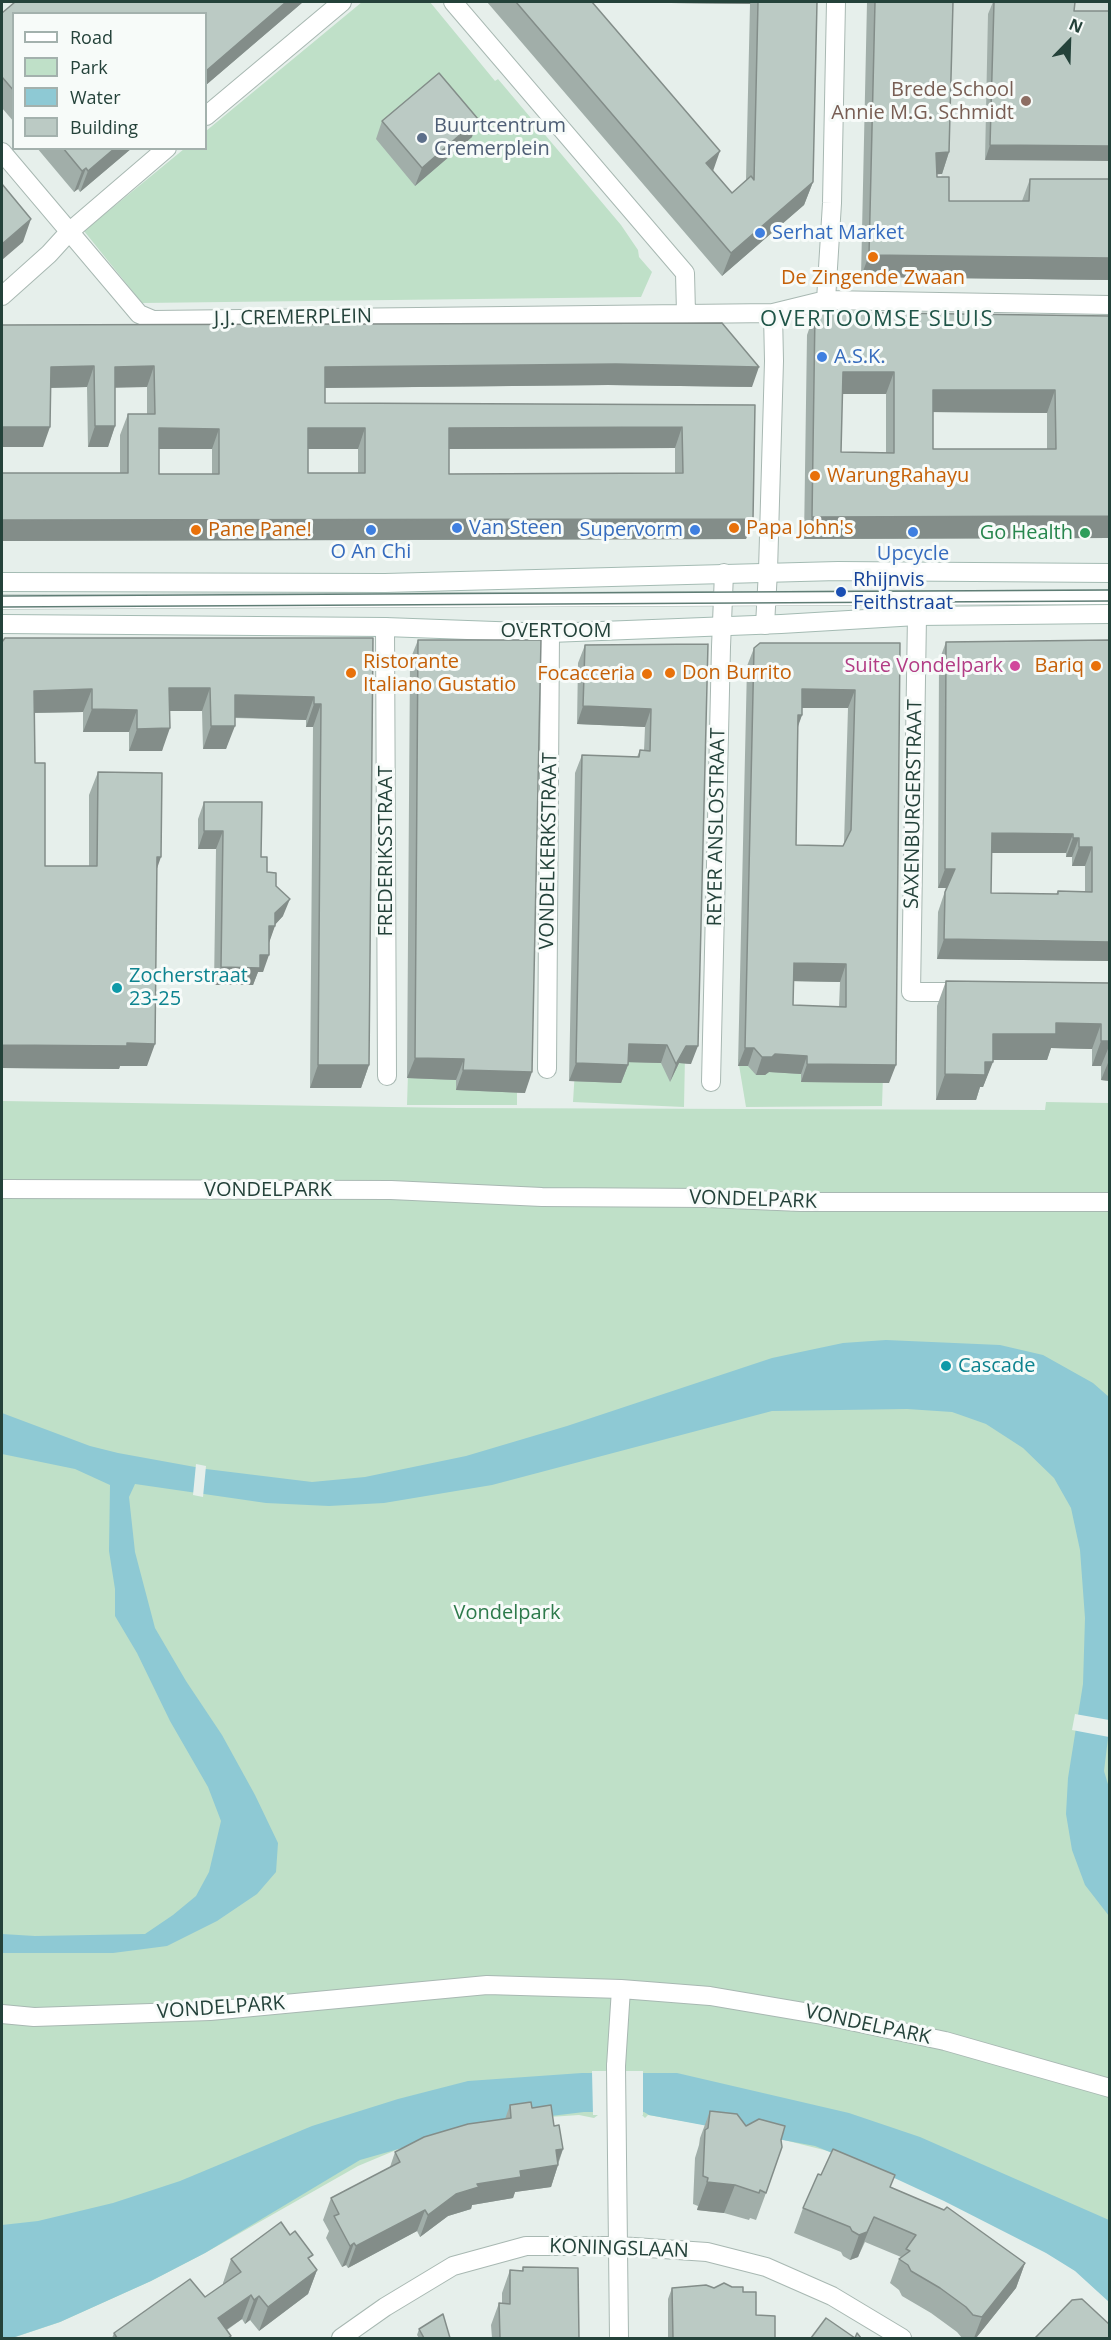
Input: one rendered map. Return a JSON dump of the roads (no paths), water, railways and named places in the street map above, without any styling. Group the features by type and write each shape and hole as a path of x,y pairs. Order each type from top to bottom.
{"street":[{"path":"207,115 342,2"},
{"path":"453,2 685,273 686,313"},
{"path":"826,300 832,203 836,2"},
{"path":"2,296 49,254 69,232 165,150"},
{"name":"J.J. CREMERPLEIN","path":"2,152 139,315 153,320 774,313 826,300 1110,305"},
{"path":"765,625 774,313"},
{"path":"2,582 385,583 768,572 1110,573"},
{"name":"REYER ANSLOSTRAAT","path":"711,1082 724,573"},
{"name":"OVERTOOM","path":"2,624 385,627 550,633 765,625 917,616 1110,614"},
{"name":"SAXENBURGERSTRAAT","path":"917,616 911,992 981,992"},
{"name":"FREDERIKSSTRAAT","path":"385,627 387,1076"},
{"name":"VONDELKERKSTRAAT","path":"547,1069 550,633"},
{"name":"VONDELPARK","path":"2,1189 391,1190 542,1197 707,1198 801,1202 1110,1202"},
{"name":"VONDELPARK","path":"2,2014 34,2017 210,2011 487,1985 621,1989 710,1996 822,2014 945,2041 1110,2088"},
{"path":"619,2338 616,2066 621,1989"},
{"name":"KONINGSLAAN","path":"340,2338 384,2307 453,2266 526,2246 619,2246 707,2252 766,2267 832,2296 902,2338"}],"lane":[{"name":"OVERTOOM","path":"2,602 1110,597"}],"water":[{"path":"886,1340 1000,1345 1043,1355 1093,1383 1109,1397 1110,1722 1104,1771 1110,1791 1109,1916 1085,1885 1072,1850 1066,1814 1068,1778 1083,1684 1085,1618 1080,1550 1071,1508 1054,1478 1023,1448 986,1424 952,1412 907,1409 772,1411 492,1485 384,1503 329,1506 266,1503 135,1484 129,1497 135,1552 155,1628 186,1681 222,1735 255,1795 278,1843 276,1872 257,1894 217,1921 167,1946 113,1953 2,1953 2,1934 35,1936 145,1934 196,1896 209,1872 221,1821 208,1787 170,1721 137,1653 115,1616 115,1589 109,1551 110,1485 75,1469 2,1454 2,1413 90,1446 118,1453 206,1469 312,1482 365,1477 466,1456 567,1426 772,1358 843,1343"},
{"path":"582,2073 677,2073 849,2113 920,2137 1109,2220 1109,2302 1075,2271 1046,2253 944,2201 890,2176 815,2146 649,2115 644,2112 584,2112 509,2121 444,2136 360,2160 205,2253 151,2281 60,2322 15,2337 2,2338 2,2225 38,2221 113,2203 180,2181 312,2126 398,2099 468,2081"}],"tram line":[{"path":"2,596 1110,590"},
{"path":"2,607 1110,601"}],"place":[{"name":"Brede School Annie M.G. Schmidt","path":"1026,101"},
{"name":"Buurtcentrum Cremerplein","path":"422,138"},
{"name":"Serhat Market","path":"760,233"},
{"name":"De Zingende Zwaan","path":"873,257"},
{"name":"A.S.K.","path":"822,357"},
{"name":"WarungRahayu","path":"815,476"},
{"name":"Van Steen","path":"457,528"},
{"name":"Papa John's","path":"734,528"},
{"name":"Pane Pane!","path":"196,530"},
{"name":"O An Chi","path":"371,530"},
{"name":"Supervorm","path":"695,530"},
{"name":"Upcycle","path":"913,532"},
{"name":"Go Health","path":"1085,533"},
{"name":"Rhijnvis Feithstraat","path":"841,592"},
{"name":"Suite Vondelpark","path":"1015,666"},
{"name":"Bariq","path":"1096,666"},
{"name":"Ristorante Italiano Gustatio","path":"351,673"},
{"name":"Don Burrito","path":"670,673"},
{"name":"Focacceria","path":"647,674"},
{"name":"Zocherstraat 23-25","path":"117,988"},
{"name":"Cascade","path":"946,1366"}],"district":[{"name":"OVERTOOMSE SLUIS","path":"877,320"}],"park label":[{"name":"Vondelpark","path":"507,1613"}]}
